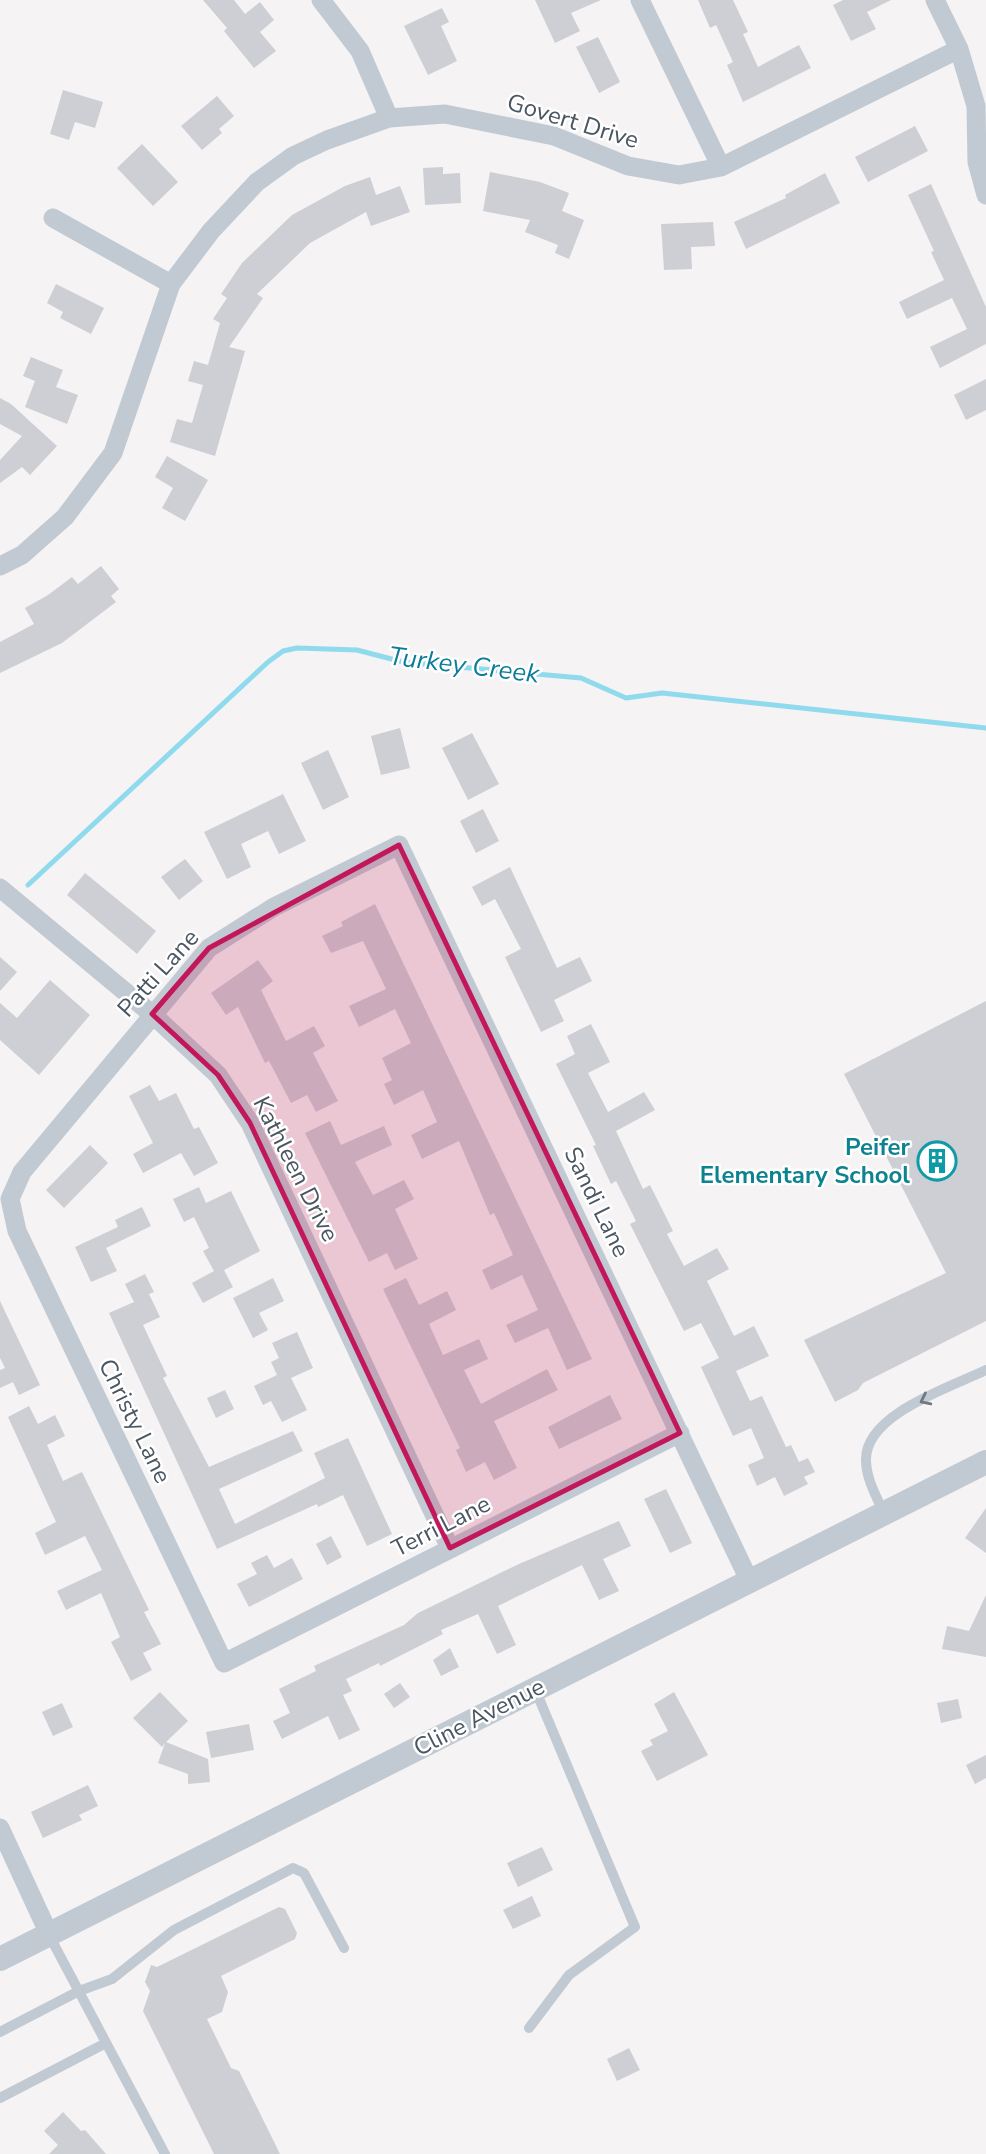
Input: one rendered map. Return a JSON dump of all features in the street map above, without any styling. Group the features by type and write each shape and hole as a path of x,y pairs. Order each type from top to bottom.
{"street":[{"path":"321,0 360,51 389,118"},
{"path":"640,0 721,167"},
{"path":"935,0 959,49 976,106 977,162 986,195"},
{"name":"Govert Drive","path":"0,566 22,555 65,517 113,453 170,284 211,231 257,182 293,156 327,139 389,118 445,114 554,136 628,166 678,176 721,167 959,49"},
{"path":"53,218 170,284"},
{"name":"Patti Lane","path":"10,1199 22,1172 209,948 274,907 399,845"},
{"name":"Sandi Lane","path":"399,845 750,1580"},
{"name":"Kathleen Drive","path":"0,887 152,1014 218,1075 250,1123 450,1548"},
{"name":"Christy Lane","path":"10,1199 17,1231 224,1663"},
{"name":"Terri Lane","path":"224,1663 680,1433"},
{"name":"Cline Avenue","path":"0,1959 986,1462"},
{"path":"0,1828 49,1934"}],"lane":[{"path":"884,1513 865,1462 867,1447 876,1431 912,1406 986,1370"},
{"path":"529,2028 569,1975 635,1927 535,1688"},
{"path":"0,2032 111,1979 174,1930 293,1868 304,1873 344,1948"},
{"path":"49,1934 165,2154"},
{"path":"0,2098 106,2043"}],"highlighted area":[{"path":"399,845 680,1433 450,1548 250,1123 218,1075 152,1014 209,948"}],"building":[{"path":"203,0 234,0 245,14 260,2 274,20 260,32 276,51 254,68 224,31 227,28"},
{"path":"535,0 601,0 571,13 580,31 555,43"},
{"path":"698,0 733,0 748,32 743,34 758,67 799,45 811,68 743,102 727,65 733,62 716,25 710,28"},
{"path":"843,0 891,0 867,12 876,29 851,41 833,5"},
{"path":"442,8 449,22 441,26 457,61 428,75 404,26"},
{"path":"598,37 620,82 599,93 576,47"},
{"path":"63,90 103,102 95,128 75,122 69,140 50,134"},
{"path":"217,96 234,116 219,129 222,133 202,150 181,126"},
{"path":"915,126 928,151 868,182 855,157"},
{"path":"142,144 178,182 153,206 117,168"},
{"path":"443,167 443,174 460,173 461,203 425,205 423,168"},
{"path":"490,172 540,182 569,193 562,211 584,220 569,259 555,253 558,245 525,232 530,220 483,211"},
{"path":"825,173 840,203 746,249 734,222 786,198 785,195"},
{"path":"370,177 376,195 400,186 410,212 371,226 366,212 310,243 257,294 263,298 229,347 245,351 215,456 170,442 177,419 192,423 203,385 188,381 194,361 208,365 220,323 213,319 227,298 221,294 242,263 292,215 345,186"},
{"path":"931,184 986,307 986,344 940,368 930,347 967,329 952,298 907,319 899,302 944,280 931,252 934,251 908,195"},
{"path":"713,222 715,246 691,247 692,269 664,270 661,224"},
{"path":"56,284 104,308 91,334 60,318 63,312 47,303"},
{"path":"31,357 63,370 56,387 78,395 67,424 25,407 35,381 23,376"},
{"path":"986,379 986,410 966,420 954,395"},
{"path":"0,398 11,404 57,446 30,475 22,467 0,483 0,460 22,436 0,424"},
{"path":"167,456 208,480 185,521 162,508 173,488 155,477"},
{"path":"101,566 119,589 111,596 116,602 62,643 0,673 0,642 34,624 25,608 72,577 78,584"},
{"path":"400,728 410,768 381,775 371,736"},
{"path":"472,733 499,784 468,800 442,748"},
{"path":"328,750 349,797 323,810 301,763"},
{"path":"283,794 306,841 279,854 268,831 241,844 251,867 227,879 204,832"},
{"path":"483,809 499,841 476,853 460,821"},
{"path":"185,859 203,881 179,900 161,877"},
{"path":"510,867 557,968 580,957 592,981 554,1000 564,1021 541,1032 505,957 521,949 495,899 482,906 472,887"},
{"path":"85,873 156,931 137,954 67,895"},
{"path":"375,904 592,1359 567,1370 548,1328 515,1343 506,1325 538,1310 522,1275 491,1290 482,1270 513,1255 494,1213 490,1215 459,1141 422,1159 411,1135 437,1122 423,1090 394,1105 384,1084 392,1080 382,1058 411,1043 395,1009 359,1027 349,1006 386,989 363,941 331,953 322,936 343,926 341,922"},
{"path":"0,957 17,972 0,991"},
{"path":"258,960 273,981 261,990 286,1041 314,1026 325,1046 313,1053 338,1101 316,1112 307,1095 291,1103 269,1061 265,1063 238,1007 226,1015 211,993"},
{"path":"50,980 90,1015 39,1075 0,1040 0,1003 17,1018"},
{"name":"Peifer Elementary School","path":"986,1001 986,1321 863,1383 858,1390 835,1402 804,1340 946,1273 844,1074"},
{"path":"591,1024 610,1062 588,1073 608,1112 644,1092 655,1110 616,1131 643,1189 650,1185 673,1231 667,1234 684,1266 717,1248 729,1269 707,1281 734,1336 754,1326 769,1356 736,1371 750,1401 762,1396 786,1447 791,1445 799,1462 808,1458 815,1472 804,1477 808,1484 784,1496 775,1477 757,1486 748,1465 764,1458 751,1428 733,1436 701,1367 719,1358 701,1323 684,1331 630,1224 636,1221 616,1181 611,1184 593,1146 596,1145 556,1064 575,1054 567,1036"},
{"path":"150,1085 159,1101 176,1093 194,1129 199,1127 218,1163 194,1176 181,1153 143,1173 133,1154 153,1143 129,1096"},
{"path":"330,1121 341,1145 384,1126 392,1145 355,1162 373,1195 404,1180 414,1199 395,1209 418,1259 395,1270 387,1253 369,1262 305,1133"},
{"path":"90,1145 108,1163 64,1208 46,1190"},
{"path":"199,1187 206,1203 231,1191 260,1251 224,1270 233,1287 203,1303 192,1283 214,1271 203,1251 209,1248 194,1217 184,1222 173,1199"},
{"path":"142,1207 151,1226 106,1248 117,1271 91,1282 75,1247 118,1227 115,1220"},
{"path":"145,1274 154,1292 149,1294 160,1317 143,1325 167,1376 163,1378 209,1467 293,1431 303,1451 219,1489 235,1524 325,1478 314,1453 348,1438 392,1534 367,1546 343,1495 217,1549 109,1313 134,1302 125,1284"},
{"path":"273,1278 284,1301 259,1313 268,1330 253,1338 233,1298"},
{"path":"406,1278 419,1305 447,1291 456,1310 429,1324 443,1355 479,1339 488,1359 464,1370 481,1404 547,1369 558,1390 494,1421 517,1468 494,1480 485,1462 466,1472 456,1450 460,1448 383,1289"},
{"path":"0,1301 40,1385 19,1395 13,1382 0,1388 0,1370 5,1368 0,1358"},
{"path":"297,1332 313,1368 291,1378 307,1410 282,1422 271,1401 263,1405 254,1386 277,1375 271,1362 279,1358 272,1343"},
{"path":"225,1390 234,1409 216,1418 207,1398"},
{"path":"610,1395 622,1419 559,1449 548,1427"},
{"path":"29,1406 38,1424 55,1415 65,1436 47,1445 63,1481 82,1472 149,1610 144,1612 161,1644 143,1653 152,1670 131,1681 111,1642 120,1637 101,1593 66,1610 57,1591 102,1570 85,1536 45,1555 35,1533 56,1522 8,1417"},
{"path":"666,1489 692,1543 670,1553 644,1499"},
{"path":"986,1508 986,1553 965,1538"},
{"path":"619,1521 631,1546 603,1559 619,1591 599,1600 582,1565 498,1606 516,1645 497,1654 478,1614 441,1630 443,1634 380,1666 379,1663 346,1679 352,1691 343,1695 360,1730 339,1740 328,1716 282,1739 273,1721 290,1713 279,1689 316,1671 314,1666 404,1625 418,1613 519,1564"},
{"path":"331,1536 342,1557 327,1565 316,1544"},
{"path":"267,1555 274,1568 292,1558 303,1579 249,1607 237,1584 257,1574 251,1563"},
{"path":"986,1595 986,1657 942,1649 947,1626 969,1631"},
{"path":"450,1648 459,1667 441,1676 433,1660"},
{"path":"400,1683 410,1697 394,1708 384,1694"},
{"path":"160,1692 188,1721 166,1742 208,1759 210,1782 188,1784 188,1774 158,1763 165,1743 162,1747 133,1718"},
{"path":"674,1692 708,1755 657,1781 641,1751 653,1745 650,1740 668,1731 654,1704"},
{"path":"958,1699 962,1718 941,1723 937,1703"},
{"path":"62,1703 73,1727 53,1736 42,1712"},
{"path":"249,1724 254,1750 211,1758 206,1732"},
{"path":"986,1755 986,1778 975,1784 966,1765"},
{"path":"88,1785 98,1806 79,1815 82,1820 43,1838 31,1812"},
{"path":"542,1847 553,1870 518,1887 507,1863"},
{"path":"532,1896 541,1916 513,1929 503,1910"},
{"path":"279,1907 285,1909 297,1933 295,1939 221,1976 228,1992 222,2012 207,2019 231,2068 239,2071 280,2154 214,2154 143,2011 150,1991 145,1982 151,1965 157,1967"},
{"path":"629,2048 640,2070 617,2081 607,2059"},
{"path":"63,2112 81,2131 85,2130 106,2154 49,2154 58,2145 44,2131"}],"waterway":[{"name":"Turkey Creek","path":"28,885 268,662 283,651 297,648 357,650 403,662 581,678 626,698 662,693 986,728"}],"place":[{"name":"Peifer Elementary School","path":"937,1161"}]}
